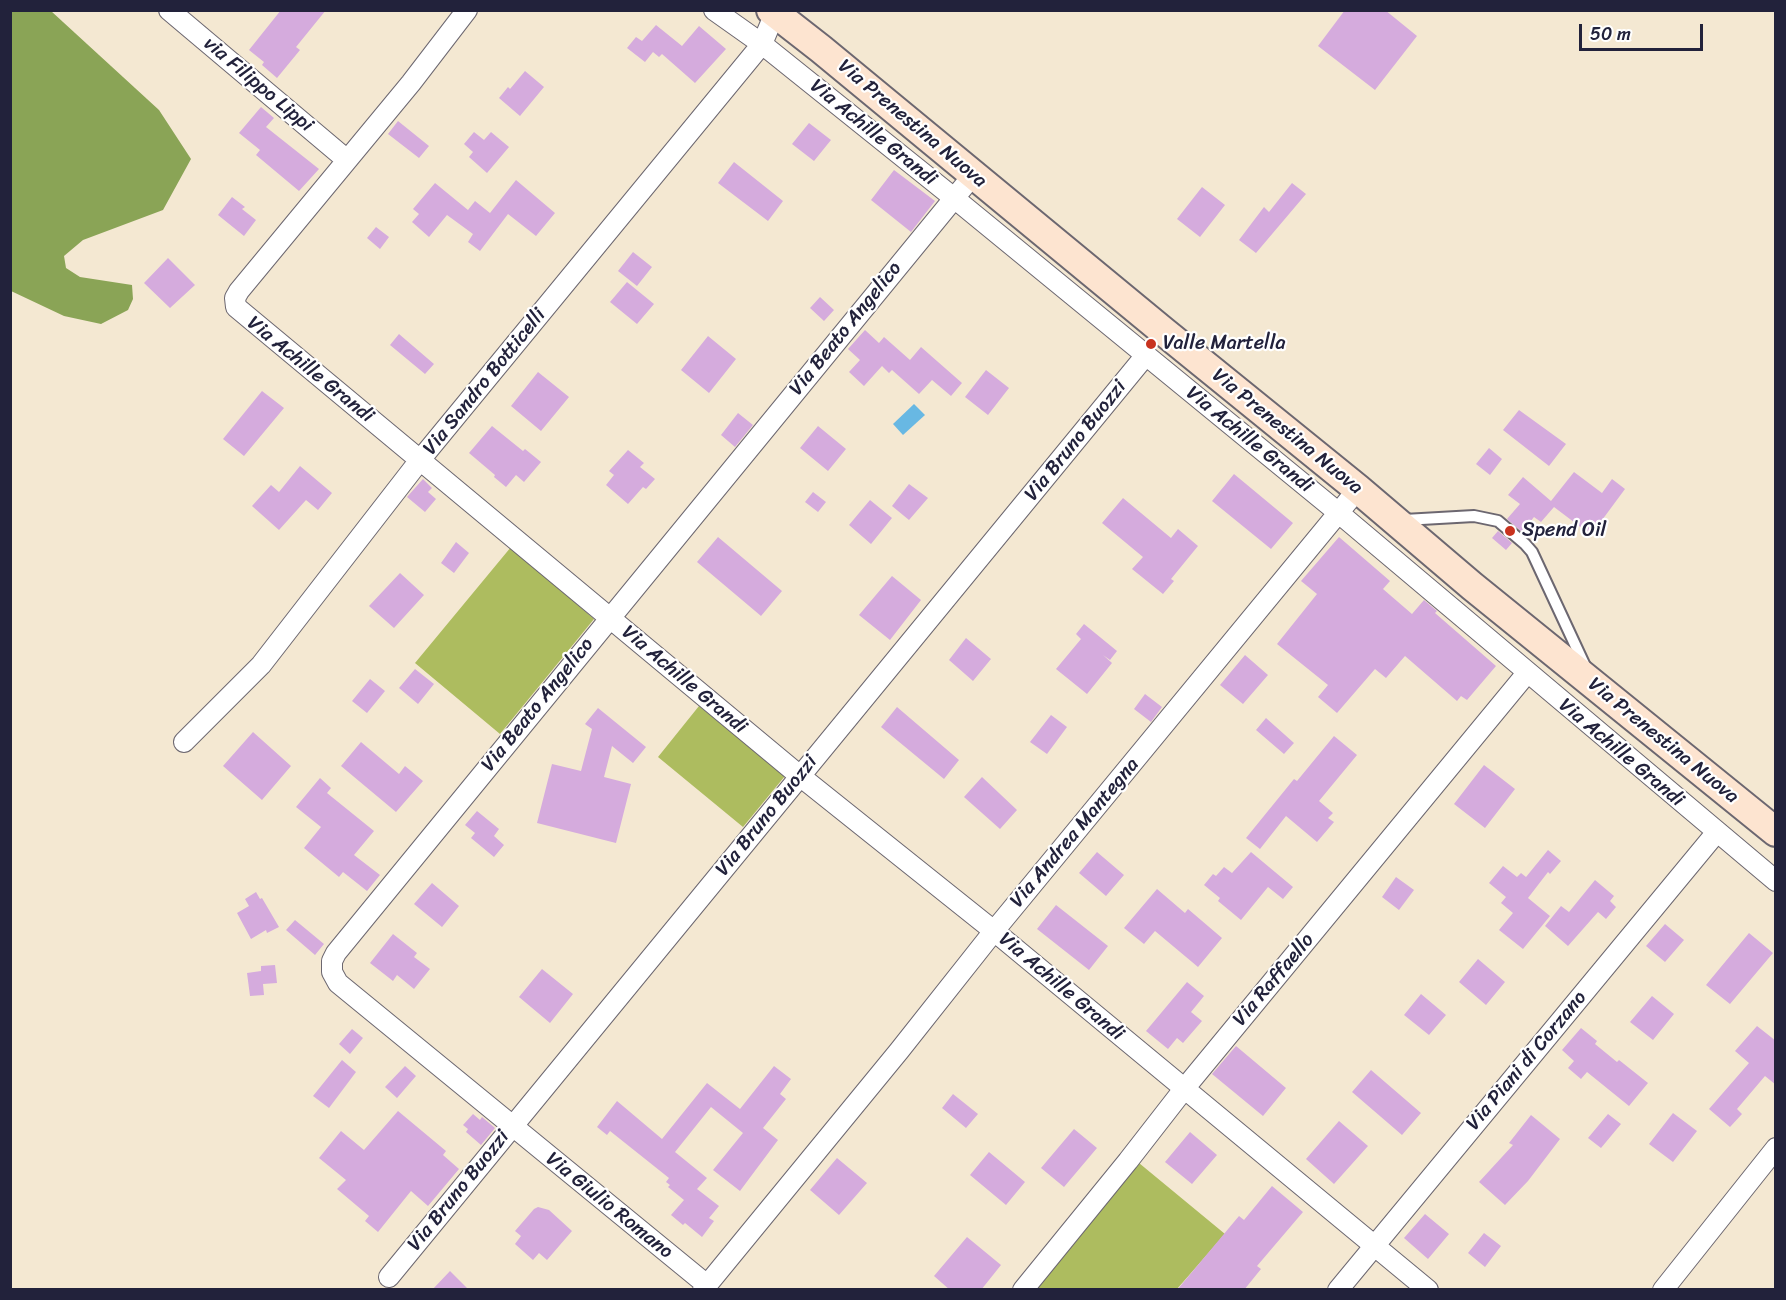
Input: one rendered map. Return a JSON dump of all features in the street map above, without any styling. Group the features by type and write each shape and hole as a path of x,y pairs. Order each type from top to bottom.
{"main road":[{"name":"Via Prenestina Nuova","path":"773,12 1358,489 1472,586 1776,832"}],"street":[{"name":"via Filippo Lippi","path":"169,10 347,160"},
{"name":"Via Achille Grandi","path":"467,10 432,57 244,284 235,298 240,312 800,776 994,931 1428,1290"},
{"name":"Via Achille Grandi","path":"714,10 762,44 954,198 1340,514 1716,833 1776,881"},
{"name":"Via Sandro Botticelli","path":"184,742 261,665 420,460 762,44 773,12"},
{"name":"Via Beato Angelico","path":"512,1127 338,983 332,972 332,961 343,944 974,174"},
{"name":"Via Bruno Buozzi","path":"389,1277 1146,356"},
{"name":"Via Andrea Mantegna","path":"705,1287 899,1051 994,931 1340,514 1358,489"},
{"path":"1452,608 1472,586"},
{"name":"Via Raffaello","path":"1023,1290 1184,1089 1527,673"},
{"name":"Via Piani di Corzano","path":"1338,1290 1716,833"},
{"name":"Via Giulio Romano","path":"512,1127 705,1287"},
{"path":"1663,1290 1776,1148"}],"lane":[{"path":"1395,520 1474,516 1498,521 1532,552 1594,685"}],"green space":[{"path":"11,10 51,11 159,110 191,159 163,210 83,240 64,256 66,268 80,277 132,285 133,299 128,310 101,324 64,316 11,291"},
{"path":"511,547 594,619 500,734 415,663"},
{"path":"699,706 785,776 743,827 658,757"},
{"path":"1139,1163 1225,1234 1177,1289 1036,1290"}],"water":[{"path":"914,404 925,415 903,435 893,424"}],"building":[{"path":"281,10 326,10 296,47 300,50 277,78 262,65 264,62 249,50"},
{"path":"1345,10 1385,10 1417,36 1375,90 1318,46"},
{"path":"656,25 682,46 699,26 726,49 695,83 662,54 659,57 653,52 645,62 627,48 636,37 642,41"},
{"path":"525,71 544,87 520,116 499,98"},
{"path":"261,107 274,118 266,127 319,169 299,191 256,155 260,150 239,133"},
{"path":"398,121 429,146 419,158 388,134"},
{"path":"809,123 831,140 814,161 792,144"},
{"path":"474,132 484,140 491,132 509,147 487,173 469,157 473,152 464,144"},
{"path":"734,162 783,201 768,221 718,183"},
{"path":"894,170 935,201 911,232 871,200"},
{"path":"516,180 555,213 536,236 508,214 480,251 468,242 473,234 447,215 429,237 412,222 419,214 413,209 435,183 468,210 475,201 490,213"},
{"path":"1292,183 1306,194 1256,253 1239,240 1264,207 1269,212"},
{"path":"1202,187 1225,205 1200,237 1177,219"},
{"path":"232,197 256,220 244,236 218,215"},
{"path":"376,227 389,237 380,249 367,238"},
{"path":"633,252 652,267 637,286 618,271"},
{"path":"168,258 195,285 170,308 144,283"},
{"path":"627,282 654,304 637,324 610,302"},
{"path":"820,297 834,310 824,321 810,308"},
{"path":"865,330 879,343 884,337 910,360 921,347 962,383 951,396 932,380 919,394 892,370 889,373 882,366 864,386 849,372 860,360 848,349"},
{"path":"399,334 434,364 425,374 390,345"},
{"path":"708,336 736,359 709,393 681,370"},
{"path":"986,370 1009,388 988,415 965,397"},
{"path":"538,372 569,397 541,431 511,406"},
{"path":"262,391 284,408 244,456 223,439"},
{"path":"1519,410 1566,444 1549,466 1503,430"},
{"path":"738,413 753,425 735,447 721,435"},
{"path":"492,426 541,462 524,482 516,475 506,487 469,453"},
{"path":"818,426 846,449 828,471 800,448"},
{"path":"1489,448 1502,459 1490,475 1476,464"},
{"path":"628,450 644,463 640,467 655,479 646,489 643,487 628,504 606,485 614,475 609,471"},
{"path":"300,466 332,493 318,510 306,500 279,530 252,506 271,485 279,492"},
{"path":"1574,472 1602,493 1612,479 1625,489 1591,535 1554,507 1541,522 1534,517 1522,532 1507,519 1520,504 1508,495 1523,477 1551,501"},
{"path":"1234,474 1293,523 1271,549 1212,501"},
{"path":"423,479 432,488 428,492 436,499 425,512 407,497"},
{"path":"909,484 928,498 909,520 892,506"},
{"path":"813,492 826,502 818,512 805,502"},
{"path":"1123,498 1171,538 1178,529 1198,546 1171,579 1174,581 1163,594 1132,569 1143,557 1102,523"},
{"path":"870,500 892,518 871,544 849,525"},
{"path":"1498,531 1512,543 1506,550 1492,538"},
{"path":"718,537 782,591 761,616 697,562"},
{"path":"1339,537 1390,581 1383,589 1412,614 1424,600 1437,611 1435,613 1496,666 1467,700 1461,696 1457,701 1405,656 1386,678 1375,669 1337,713 1318,697 1328,685 1277,644 1317,594 1301,581"},
{"path":"456,542 469,553 454,573 441,563"},
{"path":"400,573 424,595 394,628 369,606"},
{"path":"892,576 921,600 890,640 859,615"},
{"path":"1084,624 1117,651 1110,660 1103,655 1112,663 1087,694 1056,669 1081,639 1076,634"},
{"path":"966,638 991,659 973,681 949,660"},
{"path":"1245,655 1268,675 1243,704 1220,685"},
{"path":"415,669 434,684 418,704 399,688"},
{"path":"370,679 385,691 367,713 352,701"},
{"path":"1145,694 1162,707 1151,722 1134,709"},
{"path":"897,707 959,760 944,779 881,727"},
{"path":"598,708 646,747 633,763 612,746 604,777 631,784 616,843 537,823 552,764 581,771 592,729 585,724"},
{"path":"1051,715 1067,727 1047,754 1030,742"},
{"path":"1266,718 1294,743 1284,754 1256,730"},
{"path":"253,732 291,766 262,800 223,766"},
{"path":"1334,736 1357,755 1319,801 1333,813 1328,818 1334,822 1317,842 1286,816 1260,849 1246,838 1294,779 1297,781"},
{"path":"361,742 399,774 405,766 423,781 396,812 341,766"},
{"path":"1484,765 1515,789 1485,828 1454,804"},
{"path":"982,777 1017,810 1000,829 964,797"},
{"path":"320,778 331,788 327,793 374,831 354,855 380,875 367,891 343,872 339,877 304,848 321,827 296,807"},
{"path":"477,811 499,829 494,836 504,845 494,857 471,838 475,833 465,825"},
{"path":"1548,850 1561,861 1550,874 1548,872 1528,898 1550,916 1523,949 1499,930 1513,913 1501,903 1506,897 1489,883 1503,866 1517,877 1521,873 1526,877"},
{"path":"1097,852 1124,875 1106,896 1079,873"},
{"path":"1251,852 1293,887 1283,899 1268,887 1241,920 1218,901 1220,898 1204,885 1213,874 1216,876 1224,867 1232,873"},
{"path":"1396,877 1414,890 1399,910 1382,897"},
{"path":"1595,880 1614,896 1610,901 1616,907 1606,919 1598,912 1568,946 1545,926 1561,906 1569,912"},
{"path":"432,883 459,906 442,927 414,904"},
{"path":"1157,889 1185,913 1188,909 1222,938 1198,967 1155,931 1144,944 1124,928"},
{"path":"256,892 279,927 267,933 266,930 251,939 237,913 249,906 245,899"},
{"path":"1056,905 1108,946 1089,970 1037,929"},
{"path":"295,920 324,944 315,955 286,930"},
{"path":"1665,924 1684,940 1665,962 1646,946"},
{"path":"1749,933 1773,953 1730,1004 1706,985"},
{"path":"393,934 417,953 414,957 430,969 414,989 397,975 393,981 370,963"},
{"path":"1478,959 1505,982 1486,1005 1459,982"},
{"path":"275,965 277,983 263,984 264,995 250,996 247,973 261,971 261,966"},
{"path":"542,969 573,994 550,1023 519,997"},
{"path":"1187,982 1204,996 1191,1012 1202,1021 1183,1043 1177,1038 1168,1049 1146,1031"},
{"path":"1421,994 1446,1015 1429,1035 1404,1015"},
{"path":"1652,996 1674,1014 1653,1040 1630,1022"},
{"path":"1757,1026 1776,1041 1776,1085 1765,1076 1737,1109 1742,1114 1730,1127 1709,1109 1749,1063 1735,1051"},
{"path":"1581,1028 1597,1041 1595,1044 1648,1083 1629,1106 1587,1072 1581,1079 1568,1068 1574,1061 1562,1050"},
{"path":"352,1029 363,1038 350,1054 339,1044"},
{"path":"1236,1046 1286,1088 1263,1116 1212,1074"},
{"path":"342,1060 356,1072 329,1108 313,1096"},
{"path":"405,1066 416,1076 397,1098 385,1087"},
{"path":"774,1066 791,1079 780,1094 786,1099 763,1128 778,1140 740,1191 713,1170 743,1133 711,1107 675,1152 707,1178 697,1189 719,1206 709,1218 714,1221 702,1237 671,1215 684,1200 668,1187 670,1185 666,1182 669,1178 610,1131 607,1135 597,1127 617,1101 662,1139 707,1083 740,1109"},
{"path":"1371,1070 1421,1113 1402,1135 1352,1092"},
{"path":"953,1094 978,1114 966,1128 942,1108"},
{"path":"398,1111 446,1151 443,1155 459,1169 428,1206 411,1191 378,1232 365,1221 369,1216 337,1189 346,1180 319,1158 341,1131 364,1150"},
{"path":"1673,1113 1697,1131 1673,1162 1649,1144"},
{"path":"473,1114 480,1120 482,1117 495,1128 481,1145 466,1132 468,1129 463,1125"},
{"path":"1608,1114 1621,1124 1601,1148 1588,1138"},
{"path":"1531,1115 1560,1139 1528,1181 1505,1205 1479,1182 1513,1145 1509,1143"},
{"path":"1339,1121 1368,1146 1334,1184 1306,1159"},
{"path":"1074,1129 1097,1148 1064,1187 1041,1168"},
{"path":"1190,1132 1217,1155 1192,1184 1165,1162"},
{"path":"989,1152 1025,1182 1006,1205 970,1175"},
{"path":"837,1158 867,1183 839,1215 810,1190"},
{"path":"1272,1186 1303,1212 1257,1266 1261,1269 1244,1290 1177,1290 1239,1216 1244,1220"},
{"path":"538,1207 549,1210 572,1231 547,1260 539,1253 533,1260 515,1244 521,1236 515,1231"},
{"path":"1425,1214 1449,1234 1428,1259 1404,1238"},
{"path":"1484,1233 1501,1246 1485,1267 1468,1253"},
{"path":"967,1237 1001,1265 981,1290 950,1290 934,1276"},
{"path":"450,1271 469,1290 432,1290"}],"place":[{"name":"Valle Martella","path":"1151,344"},
{"name":"Spend Oil","path":"1510,531"}]}
